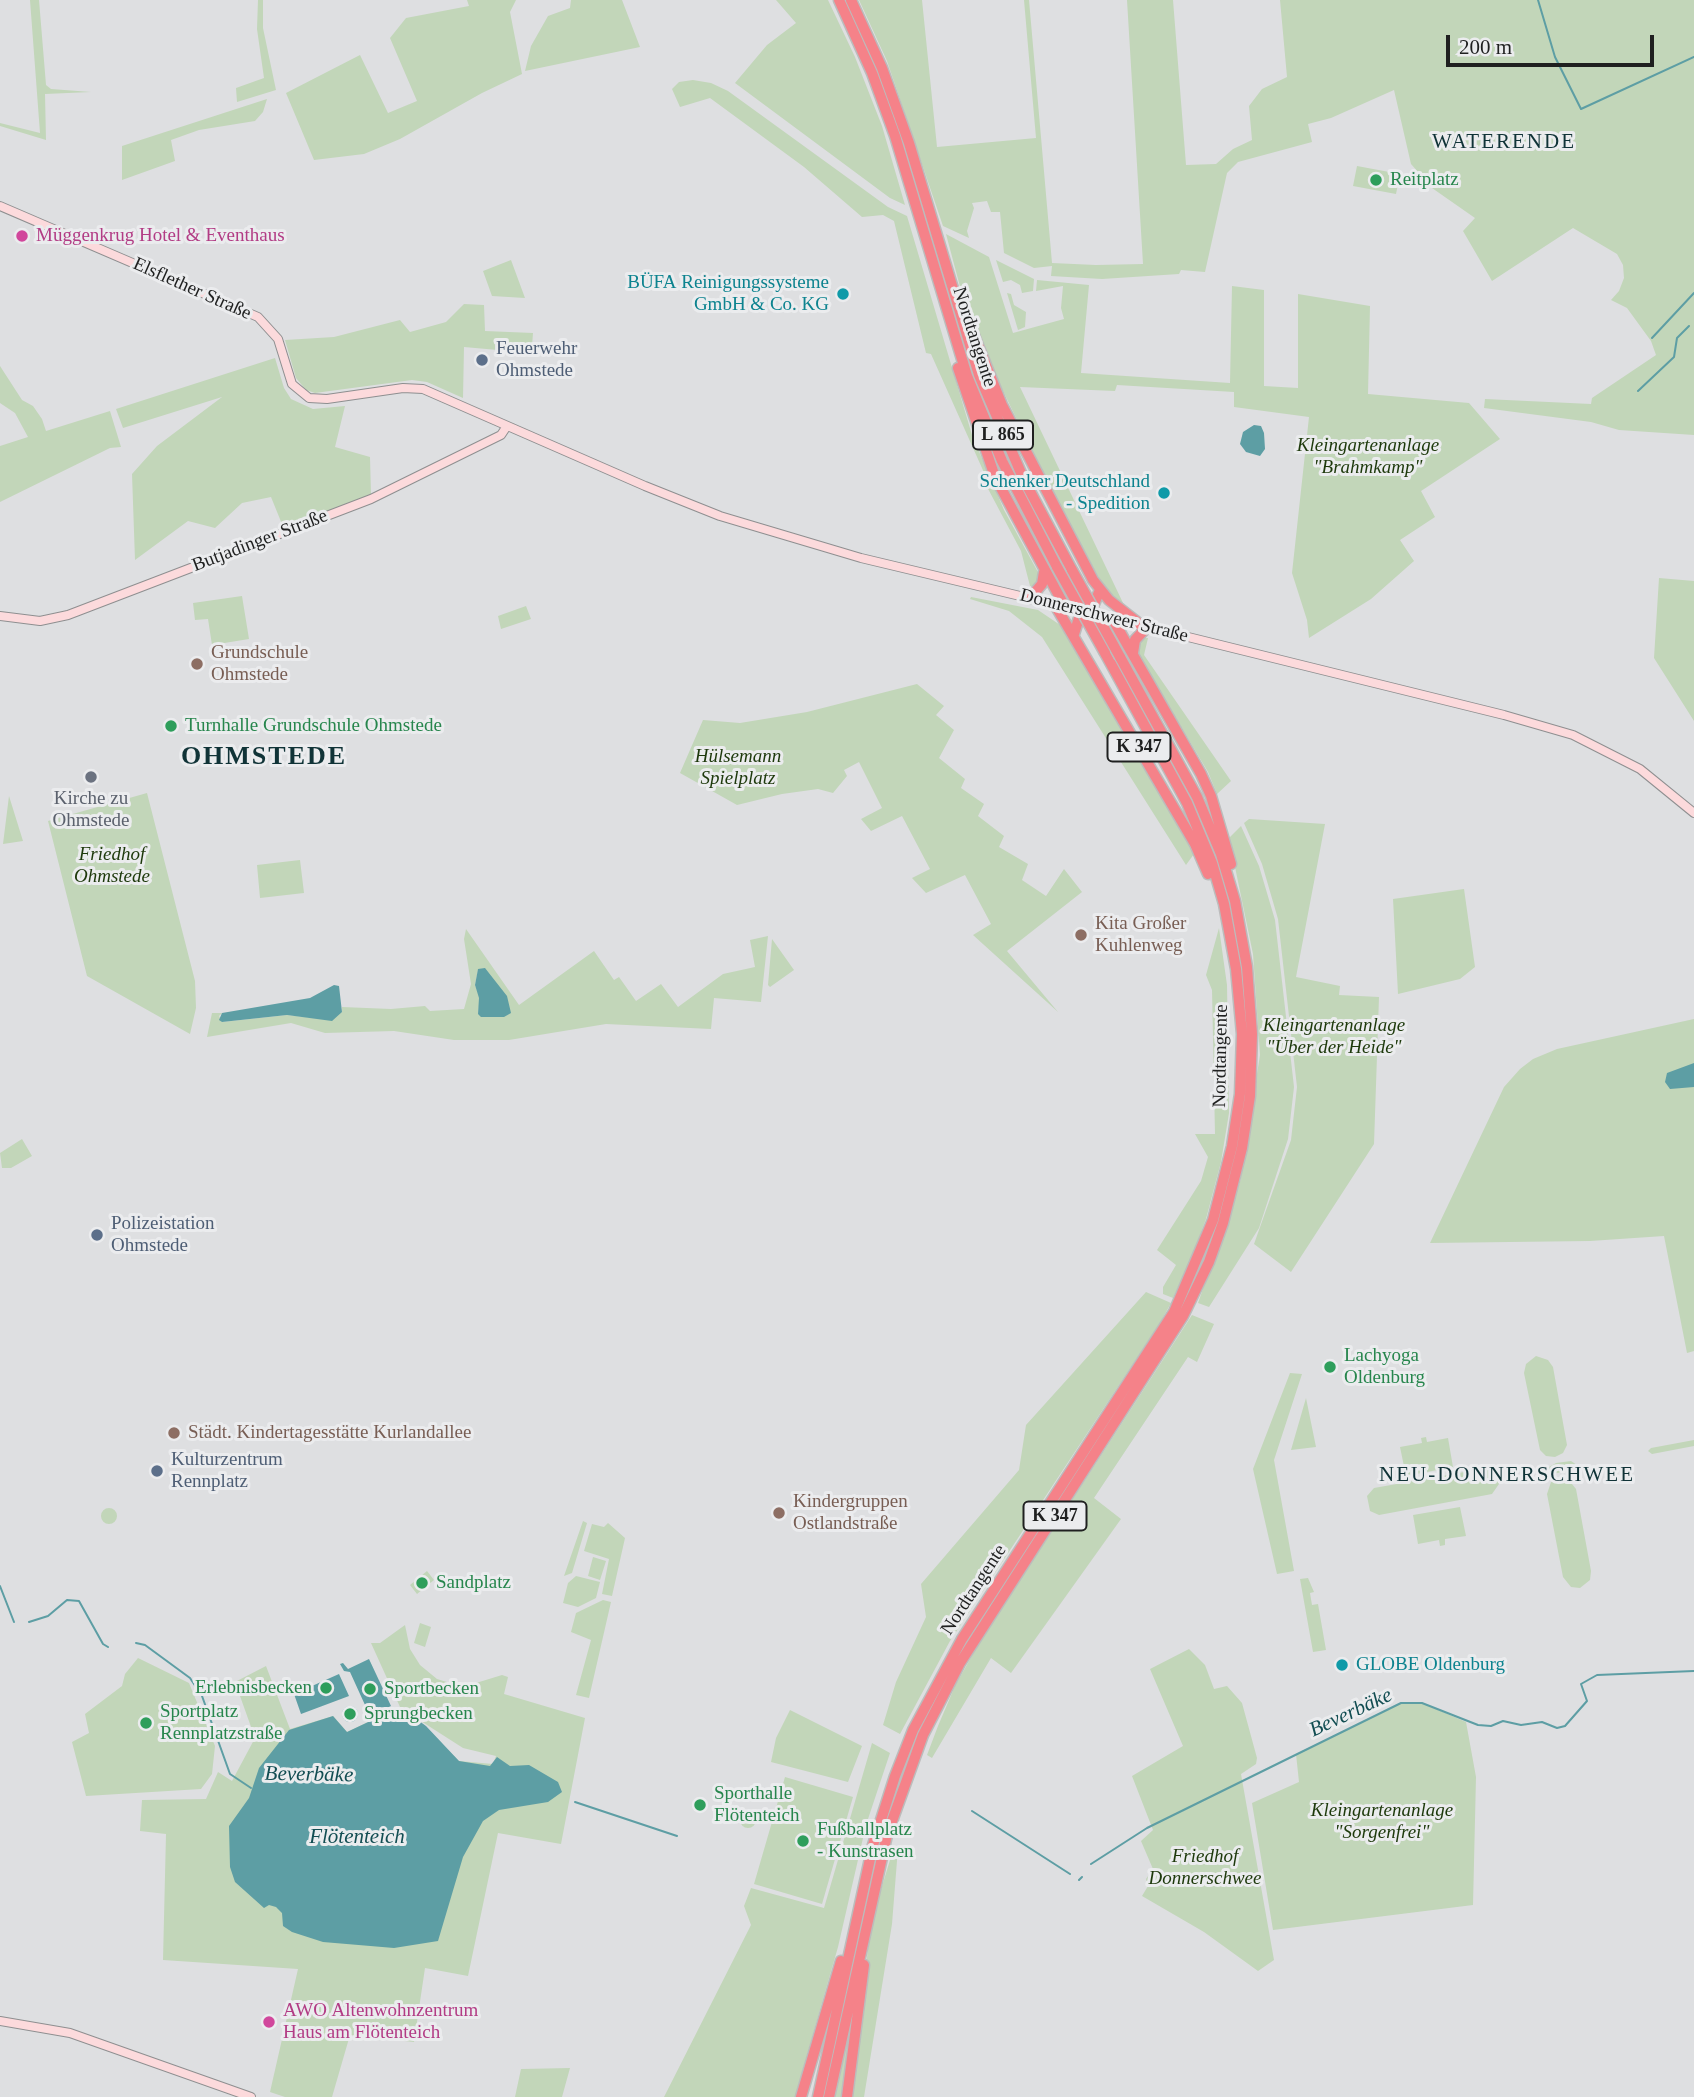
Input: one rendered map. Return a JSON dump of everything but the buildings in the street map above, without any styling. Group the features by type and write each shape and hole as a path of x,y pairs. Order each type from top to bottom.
{"highway":[{"name":"Nordtangente","path":"818,2097 873,1845 913,1744 962,1639 1179,1314 1190,1292 1224,1184 1240,1094 1240,1003 1224,851 1216,826 1072,570 1002,432 921,226 884,105 839,0"},
{"name":"Nordtangente","path":"851,0 895,103 931,215 942,276 984,419 1057,566 1154,740 1209,865 1229,902"},
{"path":"942,276 941,312 983,449 1011,512 1060,606"},
{"path":"942,276 1007,416 1100,590 1144,626 1135,640 1133,653"},
{"path":"1030,598 1042,584 1044,572"},
{"path":"1074,634 1079,618 1097,600 1100,590"},
{"name":"K 347","path":"1060,606 1074,634 1199,841"},
{"name":"K 347","path":"1112,618 1201,774 1216,826"},
{"name":"Nordtangente","path":"829,2097 865,1927 903,1769"},
{"name":"K 347","path":"847,2097 867,1947 865,1927"},
{"name":"K 347","path":"801,2097 840,1964 850,1947"}],"main road":[{"name":"Elsflether Straße","path":"0,206 258,317 278,339 292,384 309,398 327,399 393,390 423,389 507,426"},
{"name":"Donnerschweer Straße","path":"507,426 645,486 775,534 861,558 1504,715 1573,735 1640,769 1694,813"},
{"name":"Butjadinger Straße","path":"0,616 40,621 80,610 371,499 501,435 507,426"},
{"path":"0,2021 81,2036 251,2097"}],"green space":[{"path":"30,0 39,0 46,85 51,89 91,92 45,94 46,140 0,126 0,123 40,133"},
{"path":"258,0 263,0 263,28 276,90 237,102 236,88 264,78 257,29"},
{"path":"467,0 516,0 510,12 522,74 400,139 364,154 314,160 286,93 360,55 388,113 417,101 390,38 406,18 469,6"},
{"path":"571,0 622,0 640,47 525,71 531,46 548,16 570,8"},
{"path":"776,0 828,0 855,57 882,126 905,205 890,198 735,83 767,45 796,23"},
{"path":"859,0 922,0 937,147 1036,138 1024,0 1029,0 1052,263 1096,265 1143,264 1127,0 1173,0 1186,165 1216,164 1233,149 1252,140 1249,106 1262,89 1287,77 1280,0 1694,0 1694,435 1619,430 1591,422 1484,408 1485,399 1591,404 1592,398 1656,355 1651,341 1627,308 1611,300 1619,291 1624,278 1623,265 1617,254 1573,228 1492,281 1463,231 1475,218 1432,188 1411,164 1394,90 1331,118 1308,124 1312,142 1238,162 1227,173 1205,272 1181,270 1179,274 1102,279 1051,276 1052,266 1034,268 1004,253 1000,212 991,212 987,201 972,203 974,208 967,231 969,238 943,226 887,61"},
{"path":"693,80 711,83 728,91 888,207 907,216 972,435 1004,510 1039,574 1036,586 1030,586 1021,551 986,485 986,477 931,354 926,353 894,221 883,215 862,217 804,167 710,98 680,107 672,89 679,82"},
{"path":"267,99 263,112 255,121 199,130 171,140 175,161 122,180 122,146"},
{"name":"Reitplatz","path":"1357,166 1400,174 1396,194 1353,186"},
{"name":"Kleingartenanlage \"Brahmkamp\"","path":"946,234 989,257 1013,333 1064,319 1061,308 1063,286 1036,291 1037,280 1089,285 1081,373 1230,383 1232,286 1264,290 1264,386 1298,388 1298,294 1370,306 1368,394 1469,403 1500,439 1421,491 1435,517 1400,540 1414,561 1371,599 1309,638 1307,620 1292,573 1309,417 1234,407 1234,392 1117,385 1115,391 1020,387 1124,605 1106,591 1041,470 993,370 962,294"},
{"path":"511,260 525,298 492,296 483,271"},
{"path":"996,260 1034,279 1033,291 1022,293 1020,285 1011,280 1003,282"},
{"path":"1007,293 1011,294 1014,305 1026,312 1025,327 1018,330"},
{"path":"464,304 484,305 485,331 533,333 532,346 521,345 520,352 464,347 463,398 427,382 412,380 315,393 306,390 296,378 285,340 334,337 400,320 410,332 446,322"},
{"path":"275,358 284,388 291,399 313,409 345,406 335,447 370,457 371,495 284,529 271,497 242,503 215,528 188,521 135,560 132,474 157,446 222,397 123,428 116,409"},
{"path":"0,366 22,400 33,406 46,431 110,411 121,447 110,448 0,502 0,446 28,437 15,413 0,403"},
{"path":"1659,578 1694,581 1694,721 1654,658"},
{"path":"242,596 249,639 212,645 208,619 195,620 193,603"},
{"path":"971,597 1038,610 1066,629 1194,854 1186,865 1042,637 1009,611 970,599"},
{"path":"526,606 531,619 501,629 498,616"},
{"path":"1140,638 1148,638 1144,655 1231,781 1217,794 1208,772 1137,653"},
{"name":"Hülsemann Spielplatz","path":"917,684 944,706 936,715 954,730 939,758 965,779 961,788 984,804 978,816 1004,836 999,847 1028,864 1022,880 1046,896 1064,869 1082,892 1007,951 1058,1012 973,935 991,924 965,875 926,893 912,878 930,869 902,816 871,831 861,819 882,808 859,762 844,770 847,776 833,793 818,789 737,805 680,773 703,720 740,723 807,712"},
{"name":"Friedhof Ohmstede","path":"147,793 195,981 196,1008 190,1034 87,976 48,821"},
{"path":"9,796 23,841 3,844"},
{"name":"Kleingartenanlage \"Über der Heide\"","path":"1249,819 1325,824 1296,977 1340,986 1339,995 1379,997 1374,1144 1291,1272 1254,1244 1291,1140 1297,1087 1278,919 1262,864 1244,823"},
{"path":"1241,826 1259,866 1275,920 1294,1087 1288,1139 1259,1228 1209,1307 1198,1303 1240,1182 1260,1055 1253,954 1229,838"},
{"path":"300,860 304,893 260,898 257,865"},
{"path":"1464,889 1475,967 1460,979 1398,994 1393,899"},
{"path":"1219,928 1227,985 1229,1113 1221,1162 1206,1219 1173,1298 1163,1294 1163,1287 1176,1265 1157,1250 1201,1181 1208,1157 1195,1134 1215,1134 1212,990 1206,975"},
{"path":"466,929 519,1005 594,951 614,980 619,977 636,1001 661,984 678,1007 723,974 755,967 750,940 768,936 761,1002 714,998 711,1029 606,1024 509,1040 454,1040 394,1031 325,1033 291,1023 207,1037 212,1013 222,1013 219,1016 222,1022 287,1015 315,1018 342,1012 342,1007 391,1009 425,1006 430,1011 464,1009 471,984 464,939","holes":["478,970 498,1017 478,1014 480,998 475,985"]},
{"path":"772,939 794,970 770,987 768,985"},
{"path":"1694,1019 1694,1351 1687,1353 1664,1236 1590,1241 1430,1243 1504,1087 1520,1069 1533,1059 1557,1049"},
{"path":"22,1139 32,1156 11,1168 2,1168 0,1153"},
{"path":"1146,1292 1171,1303 1160,1323 950,1641 900,1734 883,1725 896,1682 926,1617 921,1584 1019,1470 1026,1425"},
{"path":"1192,1315 1214,1324 1197,1362 1188,1357 1094,1498 1121,1519 1011,1673 991,1658 932,1758 927,1755 938,1726 955,1686 978,1645"},
{"path":"1536,1356 1548,1360 1553,1367 1567,1445 1563,1453 1555,1457 1546,1456 1540,1450 1524,1373 1526,1364"},
{"path":"1290,1373 1302,1374 1274,1460 1294,1571 1277,1574 1253,1469"},
{"path":"1306,1398 1316,1447 1291,1450"},
{"path":"1426,1437 1427,1442 1448,1438 1453,1467 1406,1476 1400,1447 1422,1443 1421,1438"},
{"path":"1694,1440 1694,1446 1652,1454 1648,1451 1651,1448"},
{"path":"1571,1461 1577,1465 1558,1473 1544,1470 1556,1463"},
{"path":"1487,1468 1495,1470 1499,1484 1492,1494 1379,1515 1370,1511 1367,1496 1374,1488"},
{"path":"1559,1478 1568,1479 1576,1489 1591,1571 1590,1580 1580,1588 1571,1587 1563,1577 1547,1494 1551,1482"},
{"path":"1460,1507 1466,1536 1445,1539 1445,1545 1440,1546 1439,1540 1418,1544 1413,1515"},
{"path":"109,1508 115,1510 115,1522 109,1524 103,1522 101,1516 103,1510"},
{"path":"583,1521 587,1523 572,1573 564,1576"},
{"path":"608,1523 625,1538 612,1596 602,1594 609,1559 584,1551 592,1524 604,1527"},
{"path":"593,1557 606,1561 600,1580 588,1576"},
{"name":"Sandplatz","path":"427,1571 434,1580 417,1594 410,1585"},
{"path":"576,1576 600,1582 596,1598 578,1607 563,1603 568,1583"},
{"path":"1308,1578 1314,1592 1310,1593 1312,1605 1318,1604 1326,1650 1313,1652 1300,1579"},
{"path":"603,1600 611,1602 589,1698 576,1695 591,1640 571,1632 576,1613"},
{"path":"420,1623 431,1627 425,1647 414,1643"},
{"path":"405,1625 410,1649 420,1665 437,1679 463,1687 502,1675 508,1677 504,1694 585,1718 561,1844 498,1833 468,1976 425,1968 414,2042 350,2035 332,2097 285,2097 270,2092 298,1969 163,1960 166,1834 140,1831 142,1800 206,1799 218,1772 232,1781 255,1738 235,1682 266,1666 290,1729 333,1716 347,1732 400,1707 371,1643 380,1643","holes":["413,1716 463,1748 496,1756 493,1764 459,1761"]},
{"name":"Friedhof Donnerschwee","path":"1189,1649 1205,1665 1214,1689 1227,1686 1242,1703 1257,1758 1256,1764 1241,1774 1274,1960 1258,1971 1204,1932 1142,1896 1148,1886 1146,1879 1153,1869 1141,1841 1153,1830 1132,1776 1183,1746 1150,1669"},
{"name":"Sportplatz Rennplatzstraße","path":"138,1658 189,1683 215,1746 212,1774 201,1789 86,1796 72,1742 89,1733 85,1714 122,1686 125,1674"},
{"name":"Kleingartenanlage \"Sorgenfrei\"","path":"1401,1703 1422,1703 1466,1722 1476,1777 1473,1905 1273,1930 1252,1803 1299,1782 1296,1754"},
{"path":"790,1710 862,1746 848,1782 771,1762 776,1738"},
{"path":"872,1743 890,1753 866,1825 838,1947 795,2097 664,2097 751,1925 744,1906 751,1888 824,1908"},
{"name":"Fußballplatz - Kunstrasen","path":"785,1777 853,1797 822,1904 754,1884"},
{"path":"745,1812 751,1812 756,1820 754,1826 745,1828 740,1823 740,1817"},
{"path":"894,1847 898,1848 892,1924 864,2097 851,2097 871,1922"},
{"path":"855,1998 843,2097 835,2097"},
{"path":"570,2068 562,2097 515,2097 521,2069"}],"water":[{"path":"1254,425 1261,426 1264,433 1265,449 1260,456 1246,452 1240,444 1243,432"},
{"path":"485,968 507,996 511,1013 504,1017 481,1017 478,1014 479,998 475,985 478,969"},
{"path":"334,985 339,986 342,1012 332,1021 287,1015 222,1022 219,1020 222,1013 310,998"},
{"path":"1694,1063 1694,1087 1670,1089 1665,1082 1667,1073"},
{"name":"Sportbecken","path":"369,1659 391,1706 370,1716 350,1672 344,1671 340,1664 343,1663 348,1669"},
{"name":"Erlebnisbecken","path":"339,1674 349,1696 301,1714 294,1694"},
{"name":"Sprungbecken","path":"350,1706 356,1708 356,1720 350,1722 344,1720 342,1714 344,1708"},
{"name":"Flötenteich","path":"400,1707 426,1726 459,1761 490,1766 497,1757 510,1766 529,1765 558,1782 562,1792 548,1802 499,1810 483,1821 463,1857 438,1941 394,1948 323,1942 292,1932 283,1926 282,1913 276,1907 269,1905 264,1908 235,1882 230,1867 229,1826 249,1798 259,1768 289,1730 333,1716 347,1732"}],"waterway":[{"path":"1538,0 1555,57 1581,109 1694,57"},
{"path":"1652,338 1694,293"},
{"path":"1638,391 1674,357 1677,338 1689,326"},
{"name":"Beverbäke","path":"0,1586 14,1622"},
{"name":"Beverbäke","path":"29,1622 48,1616 67,1600 79,1601 103,1644 108,1647"},
{"name":"Beverbäke","path":"136,1643 145,1645 190,1678 202,1696 230,1774 251,1788"},
{"name":"Beverbäke","path":"1091,1864 1147,1828 1401,1703 1422,1703 1478,1725 1491,1726 1503,1721 1521,1725 1542,1722 1557,1728 1565,1726 1587,1701 1581,1684 1597,1675 1694,1671"},
{"name":"Beverbäke","path":"575,1802 677,1836"},
{"name":"Beverbäke","path":"972,1811 1070,1874"},
{"name":"Beverbäke","path":"1079,1880 1082,1877"}],"place":[{"name":"Reitplatz","path":"1376,180"},
{"name":"Müggenkrug Hotel & Eventhaus","path":"22,236"},
{"name":"BÜFA Reinigungssysteme GmbH & Co. KG","path":"843,294"},
{"name":"Feuerwehr Ohmstede","path":"482,360"},
{"name":"Schenker Deutschland - Spedition","path":"1164,493"},
{"name":"Grundschule Ohmstede","path":"197,664"},
{"name":"Turnhalle Grundschule Ohmstede","path":"171,726"},
{"name":"Kirche zu Ohmstede","path":"91,777"},
{"name":"Kita Großer Kuhlenweg","path":"1081,935"},
{"name":"Polizeistation Ohmstede","path":"97,1235"},
{"name":"Lachyoga Oldenburg","path":"1330,1367"},
{"name":"Städt. Kindertagesstätte Kurlandallee","path":"174,1433"},
{"name":"Kulturzentrum Rennplatz","path":"157,1471"},
{"name":"Kindergruppen Ostlandstraße","path":"779,1513"},
{"name":"Sandplatz","path":"422,1583"},
{"name":"GLOBE Oldenburg","path":"1342,1665"},
{"name":"Erlebnisbecken","path":"326,1688"},
{"name":"Sportbecken","path":"370,1689"},
{"name":"Sprungbecken","path":"350,1714"},
{"name":"Sportplatz Rennplatzstraße","path":"146,1723"},
{"name":"Sporthalle Flötenteich","path":"700,1805"},
{"name":"Fußballplatz - Kunstrasen","path":"803,1841"},
{"name":"AWO Altenwohnzentrum Haus am Flötenteich","path":"269,2022"}],"district":[{"name":"WATERENDE","path":"1504,142"},
{"name":"OHMSTEDE","path":"264,757"},
{"name":"NEU-DONNERSCHWEE","path":"1507,1475"}]}
